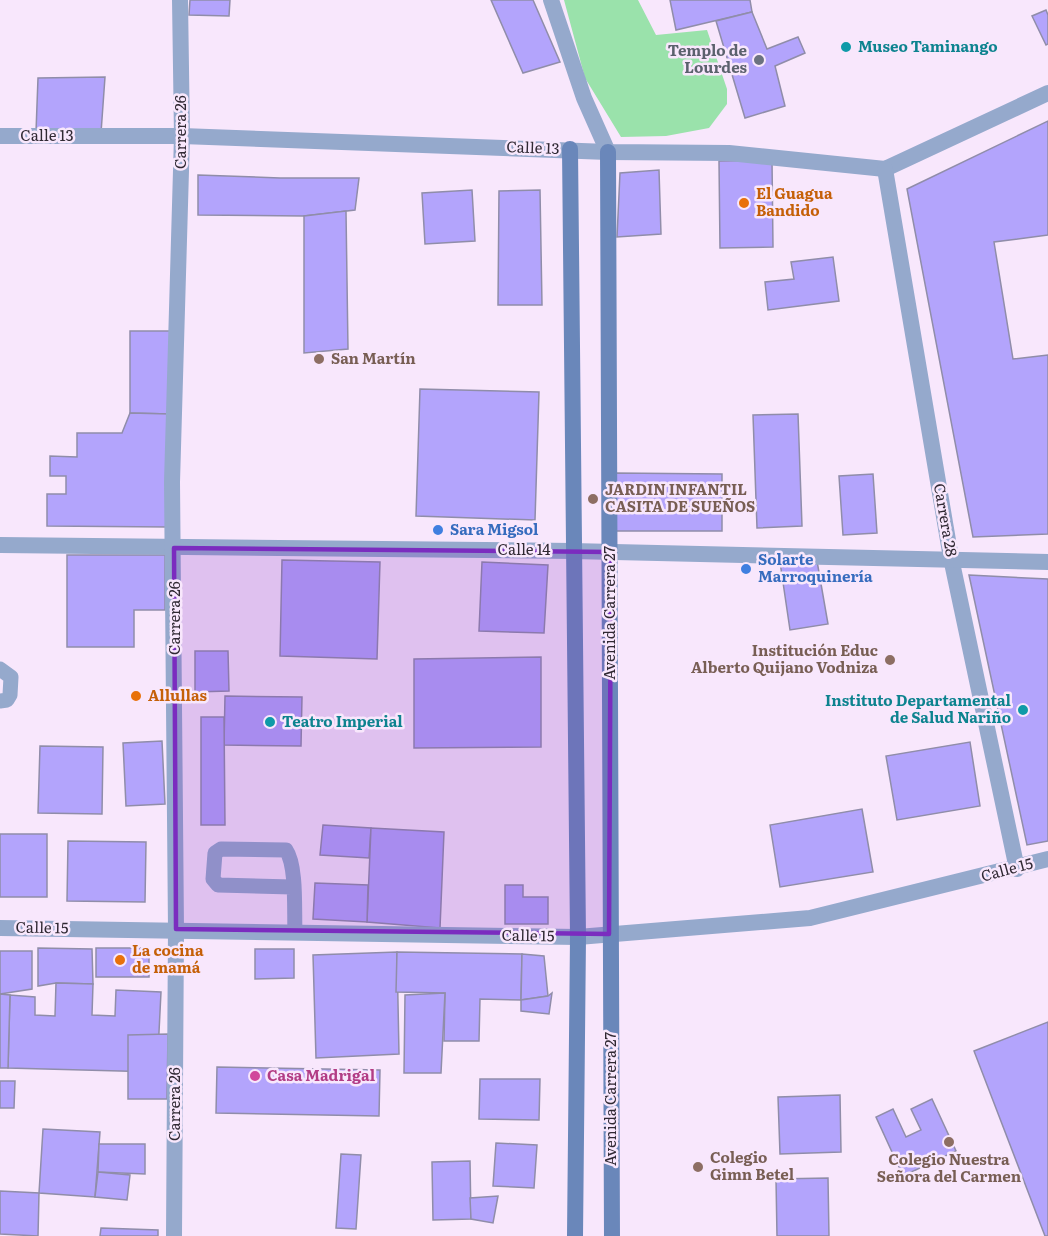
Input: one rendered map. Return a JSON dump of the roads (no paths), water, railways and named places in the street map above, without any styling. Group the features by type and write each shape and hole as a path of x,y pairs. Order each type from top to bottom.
{"main road":[{"path":"570,149 572,551 578,937 575,1236"},
{"name":"Avenida Carrera 27","path":"608,152 611,552 609,933 612,1236"}],"street":[{"name":"Carrera 26","path":"174,1236 176,929 172,483 182,136 180,0"},
{"name":"Avenida Carrera 27","path":"551,0 584,98 608,152"},
{"path":"885,169 1048,93"},
{"name":"Calle 13","path":"0,136 182,136 608,152 729,153 885,169"},
{"name":"Carrera 28","path":"885,169 951,558 1017,869"},
{"name":"Calle 14","path":"0,545 572,551 1048,562"},
{"name":"Calle 15","path":"0,928 578,937 810,918 1017,869 1048,859"}],"lane":[{"path":"0,669 11,677 10,695 7,700 0,701"},
{"path":"292,887 218,885 213,879 214,853 221,849 286,850 291,857 295,932"}],"place":[{"name":"Museo Taminango","path":"846,47"},
{"name":"Templo de Lourdes","path":"759,60"},
{"name":"El Guagua Bandido","path":"744,203"},
{"name":"San Martín","path":"319,359"},
{"name":"JARDIN INFANTIL CASITA DE SUEÑOS","path":"593,499"},
{"name":"Sara Migsol","path":"438,530"},
{"name":"Solarte Marroquinería","path":"746,569"},
{"name":"Institución Educ Alberto Quijano Vodniza","path":"890,660"},
{"name":"Allullas","path":"136,696"},
{"name":"Instituto Departamental de Salud Nariño","path":"1023,710"},
{"name":"Teatro Imperial","path":"270,722"},
{"name":"La cocina de mamá","path":"120,960"},
{"name":"Casa Madrigal","path":"255,1076"},
{"name":"Colegio Nuestra Señora del Carmen","path":"949,1142"},
{"name":"Colegio Gimn Betel","path":"698,1167"}]}
